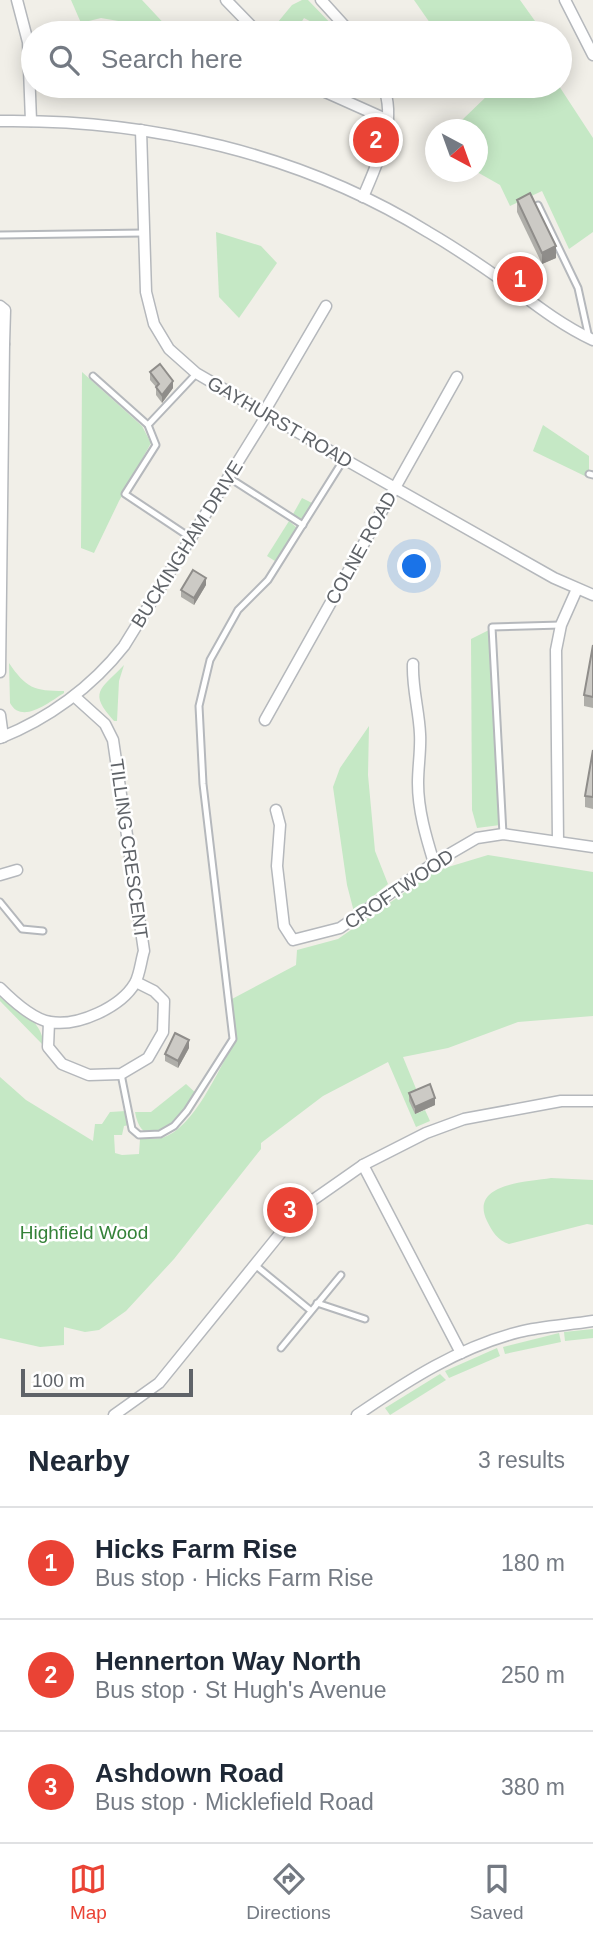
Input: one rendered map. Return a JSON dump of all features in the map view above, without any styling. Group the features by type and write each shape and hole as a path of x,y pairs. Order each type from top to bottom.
{"street":[{"path":"17,0 23,21"},
{"path":"226,0 246,21"},
{"path":"321,0 340,21"},
{"path":"565,0 593,55"},
{"path":"30,98 31,121"},
{"path":"339,98 388,120"},
{"path":"363,197 379,160 388,120 386,98"},
{"path":"0,121 85,123 208,141 310,174 363,197 460,251 558,320 591,339"},
{"name":"GAYHURST ROAD","path":"141,130 146,292 154,324 169,349 196,373 344,459 554,578 593,595"},
{"path":"0,306 5,310 2,342 0,672"},
{"name":"BUCKINGHAM DRIVE","path":"1,737 44,716 74,696 104,671 124,646 265,418 265,413 326,306"},
{"name":"COLNE ROAD","path":"265,720 457,377"},
{"path":"558,841 556,650 561,625 578,589"},
{"path":"413,664 412,687 418,706 420,737 418,785 423,825 434,863"},
{"name":"TILLING CRESCENT","path":"74,696 105,724 114,740 144,951 136,982"},
{"path":"0,715 1,737"},
{"name":"CROFTWOOD","path":"276,810 280,825 277,866 284,926 293,940 340,928 434,863 477,838 503,834 593,847"},
{"path":"0,875 17,870"},
{"path":"0,988 16,1004 49,1022 86,1019 114,1005 136,982 154,991 163,1001 163,1031 148,1058 121,1074 89,1075 62,1063 48,1047 49,1022"},
{"path":"114,1415 159,1384 283,1230 313,1200 363,1166 426,1133 464,1119 561,1101 593,1101"},
{"path":"363,1166 461,1353"},
{"path":"358,1415 416,1375 461,1353 519,1332 593,1321"}],"lane":[{"path":"538,205 579,288 591,339"},
{"path":"0,235 145,233"},
{"path":"148,425 196,373"},
{"path":"93,376 148,425 156,445 125,494 191,538"},
{"path":"121,1074 132,1129 139,1135 160,1134 174,1126 187,1111 233,1039 203,784 199,706 210,660 238,610 268,580 344,459"},
{"path":"228,477 303,525"},
{"path":"503,834 492,627 561,625"},
{"path":"0,902 22,929 43,931"},
{"path":"255,1265 310,1310"},
{"path":"281,1348 341,1275"},
{"path":"317,1303 365,1319"}],"green space":[{"path":"71,0 142,0 162,21 118,21 101,18 80,21"},
{"path":"308,0 328,21 310,21 304,18 302,21 279,21 292,5"},
{"path":"414,0 520,0 535,21 429,21"},
{"path":"485,98 567,98 593,138 593,232 569,249 542,191 510,206 500,185 488,178 488,119 463,119"},
{"path":"216,232 261,246 277,263 239,318 219,297"},
{"path":"82,372 142,426 151,443 94,553 81,548"},
{"path":"543,425 589,456 589,478 533,451"},
{"path":"302,498 312,503 301,520 292,516"},
{"path":"289,521 297,528 275,561 267,556"},
{"path":"489,630 500,825 477,828 472,810 471,639"},
{"path":"9,663 26,683 38,689 64,693 36,710 21,712 15,709 10,703"},
{"path":"124,665 119,681 117,721 114,721 99,697 103,686"},
{"path":"369,726 368,775 375,851 388,884 354,912 347,885 333,787 340,768"},
{"name":"Highfield Wood","path":"488,855 593,872 593,1016 518,1022 448,1048 403,1057 419,1096 415,1114 425,1110 430,1121 416,1127 388,1062 323,1096 261,1143 261,1149 174,1259 126,1311 99,1330 85,1332 64,1327 64,1345 40,1347 0,1338 0,1077 26,1100 93,1141 95,1124 102,1124 110,1112 126,1111 129,1125 124,1126 122,1135 114,1135 115,1153 139,1154 140,1139 162,1138 174,1132 195,1111 204,1097 234,1043 236,1035 232,999 296,965 297,950 338,939 435,871"},
{"path":"0,997 34,1023 42,1036 43,1045 0,1001"},
{"path":"186,1084 198,1095 164,1129 147,1133 140,1126 135,1112 151,1112"},
{"path":"551,1178 593,1180 593,1225 587,1224 505,1243 493,1232 487,1221 484,1208 486,1199 493,1192 515,1183"},
{"path":"593,1329 593,1338 565,1341 564,1332"},
{"path":"559,1333 561,1342 505,1354 503,1347"},
{"path":"497,1348 500,1356 449,1378 445,1371"},
{"path":"440,1374 446,1380 390,1415 385,1408"}],"building":[{"path":"530,193 556,246 542,253 517,200"},
{"path":"160,364 173,381 162,395 156,387 159,384 150,372"},
{"path":"193,570 206,578 194,598 181,590"},
{"path":"593,645 593,697 584,695"},
{"path":"593,750 593,797 585,796"},
{"path":"175,1033 189,1040 178,1061 165,1054"},
{"path":"430,1084 435,1098 415,1107 409,1093"}],"place":[{"name":"Hennerton Way North","path":"376,140"},
{"name":"Hicks Farm Rise","path":"520,279"},
{"name":"Ashdown Road","path":"290,1210"}]}
